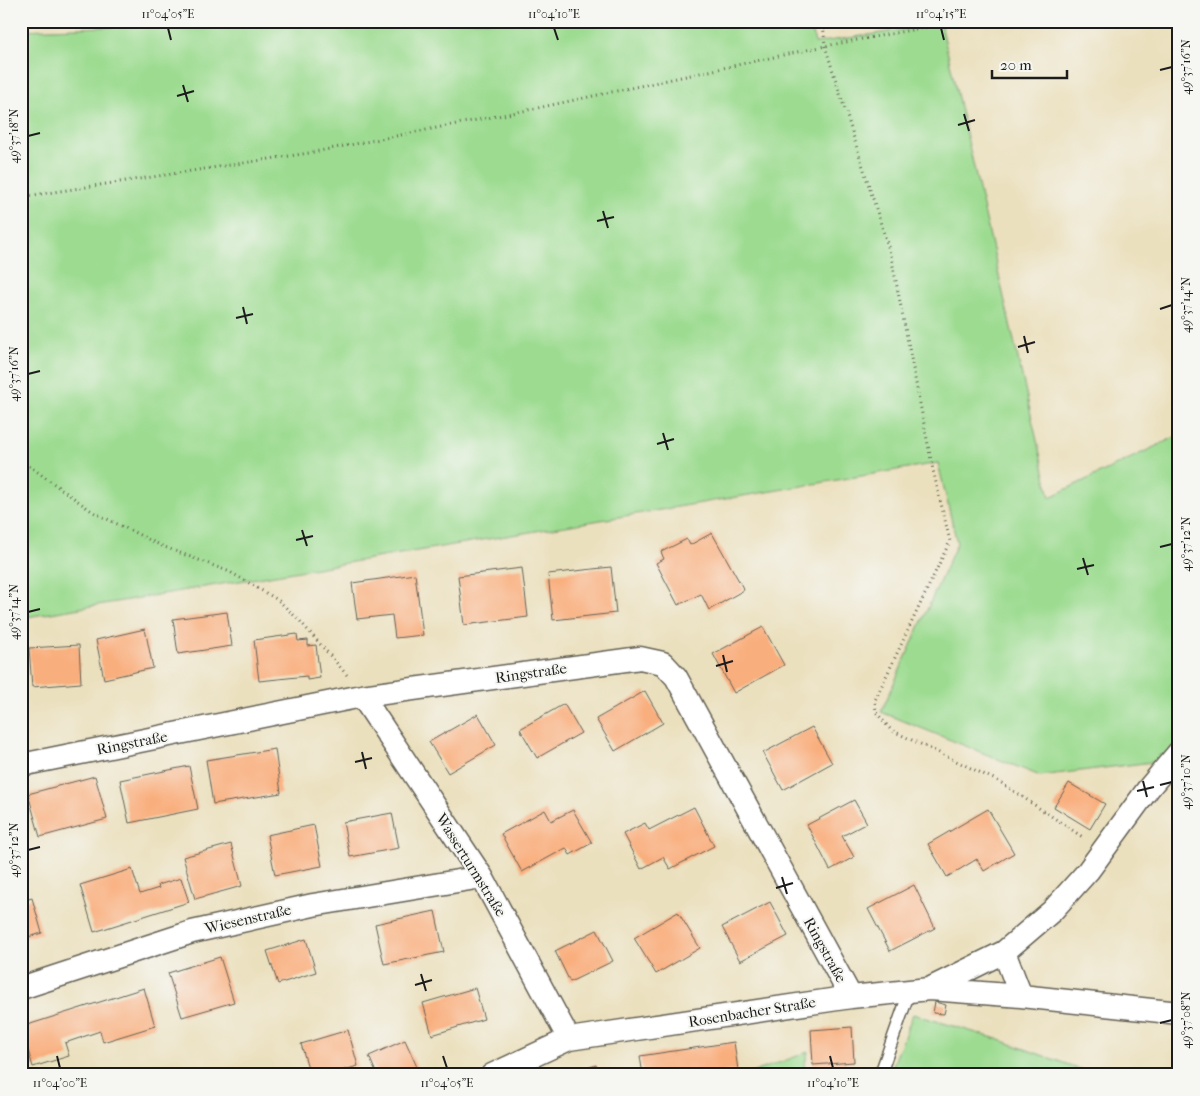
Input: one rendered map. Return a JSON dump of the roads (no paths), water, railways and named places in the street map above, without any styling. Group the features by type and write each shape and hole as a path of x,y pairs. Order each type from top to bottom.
{"street":[{"name":"Ringstraße","path":"21,765 362,696 640,658 664,663 676,676 851,997"},
{"name":"Wasserturmstraße","path":"362,696 482,877 569,1039"},
{"name":"Rosenbacher Straße","path":"492,1075 569,1039 851,997 920,990 1004,952 1052,911 1088,871 1148,789 1179,752"},
{"name":"Wiesenstraße","path":"21,988 192,932 313,905 482,877"},
{"path":"1004,952 1022,996"},
{"path":"920,990 1022,996 1179,1013"}],"lane":[{"path":"880,1075 920,990"}]}
